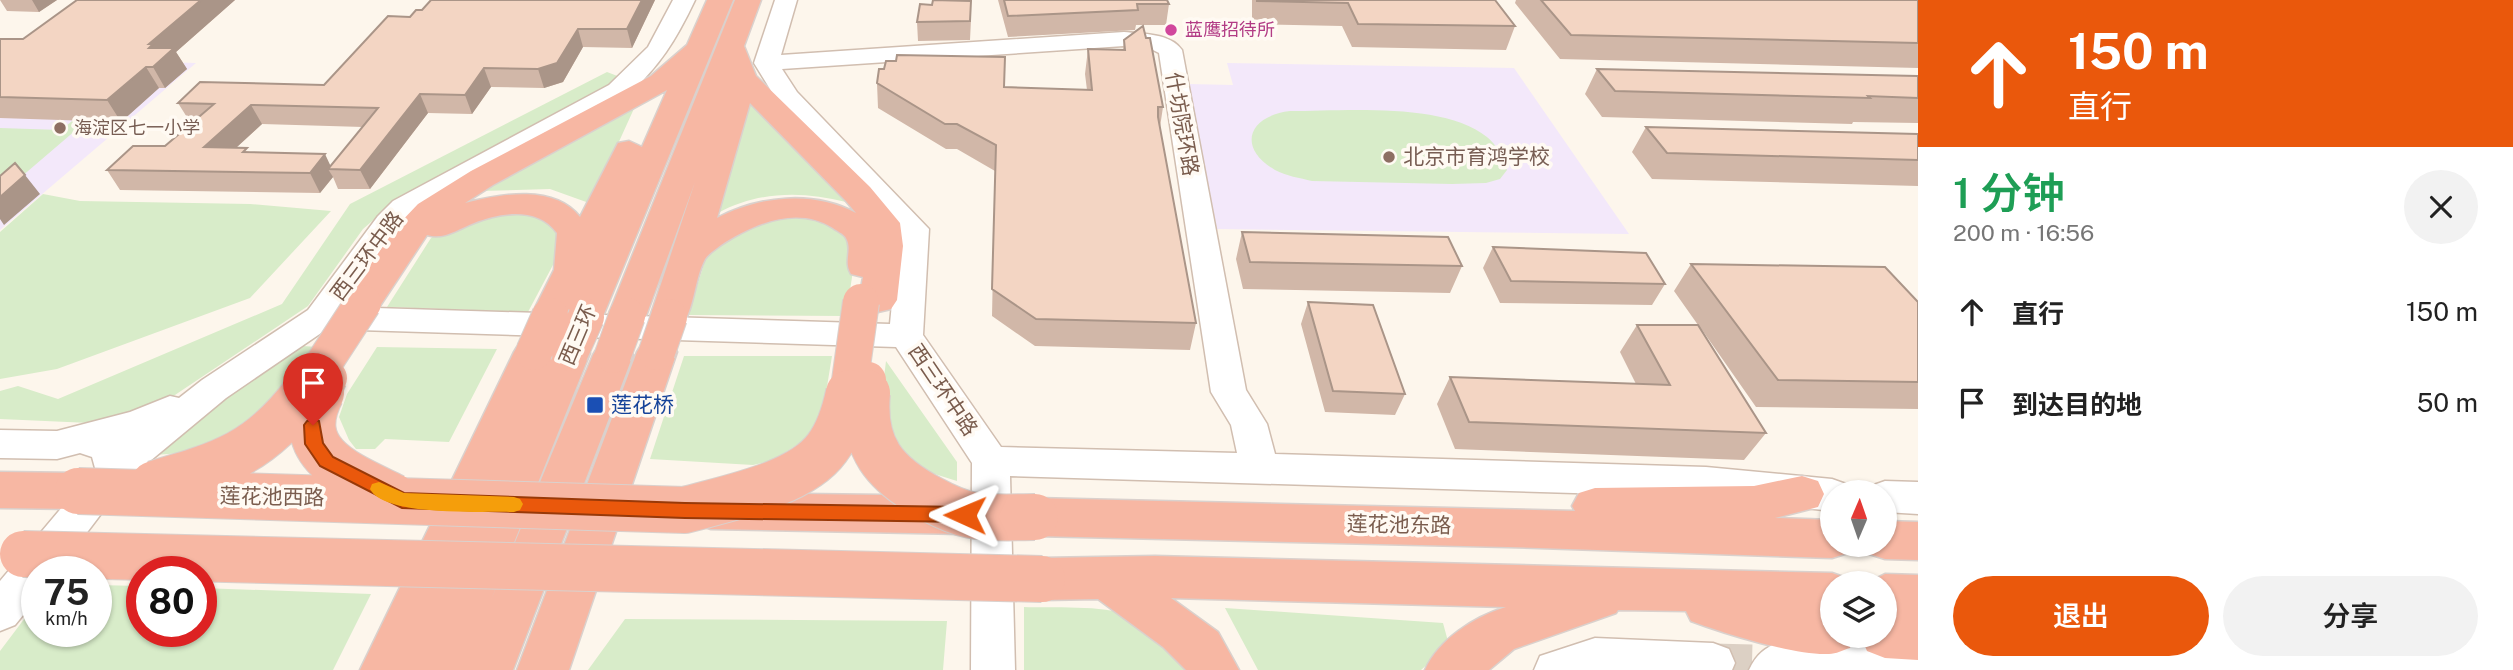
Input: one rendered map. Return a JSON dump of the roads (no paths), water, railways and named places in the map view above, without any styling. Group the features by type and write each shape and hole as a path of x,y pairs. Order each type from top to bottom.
{"highway":[{"name":"西三环","path":"487,670 620,335 714,47 720,0"},
{"name":"西三环","path":"400,662 560,334 714,47 748,0"},
{"path":"402,501 326,461 314,444 313,425 316,398 409,234 430,211 482,178 661,82 714,47 755,71 883,223 885,247 869,301 848,401 835,438 816,460 782,480 685,510"},
{"path":"543,670 663,334 688,253 755,71"},
{"path":"572,271 661,82"},
{"path":"104,485 212,466 245,451 286,418 404,260 426,234 450,219 485,208 521,205 540,206 558,212 574,233 572,271 560,334"},
{"path":"688,253 719,228 753,213 797,209 834,215 861,231 866,247 869,301 866,433 878,459 900,482 965,515"},
{"name":"莲花池西路","path":"0,490 104,485 402,501 965,515"},
{"path":"1508,528 1593,506 1754,504 1817,494"},
{"name":"莲花池东路","path":"965,515 1820,538"},
{"path":"1897,540 1918,541"},
{"path":"11,553 1042,579 1108,578 1471,587 1632,587 1820,594"},
{"path":"1108,578 1137,602 1184,633 1210,660 1213,670"},
{"path":"1451,670 1497,632 1632,587 1820,631"},
{"path":"1897,595 1918,596"},
{"path":"1897,636 1918,637"}],"street":[{"name":"西三环中路","path":"0,612 104,485 214,389 320,318 388,222 403,207 618,90 650,63 664,42 684,0"},
{"path":"755,71 786,0"},
{"name":"什坊院环路","path":"755,71 1124,39 1157,43 1170,50 1229,392 1249,424 1259,468"},
{"name":"西三环中路","path":"755,71 787,97 914,229 906,337 991,461"},
{"path":"320,318 906,337"},
{"path":"0,444 57,445 82,439 139,423 214,389"},
{"path":"82,439 108,448 104,485"},
{"path":"993,670 991,461 1706,482 1817,494"},
{"path":"1897,497 1918,498"},
{"path":"1556,670 1595,659 1713,663"},
{"path":"1771,670 1783,660 1918,660"}],"tunnel":[{"path":"1713,663 1798,665"}],"place":[{"name":"蓝鹰招待所","path":"1171,30"},
{"name":"海淀区七一小学","path":"60,128"},
{"name":"北京市育鸿学校","path":"1389,157"},
{"name":"莲花桥","path":"595,405"}]}
